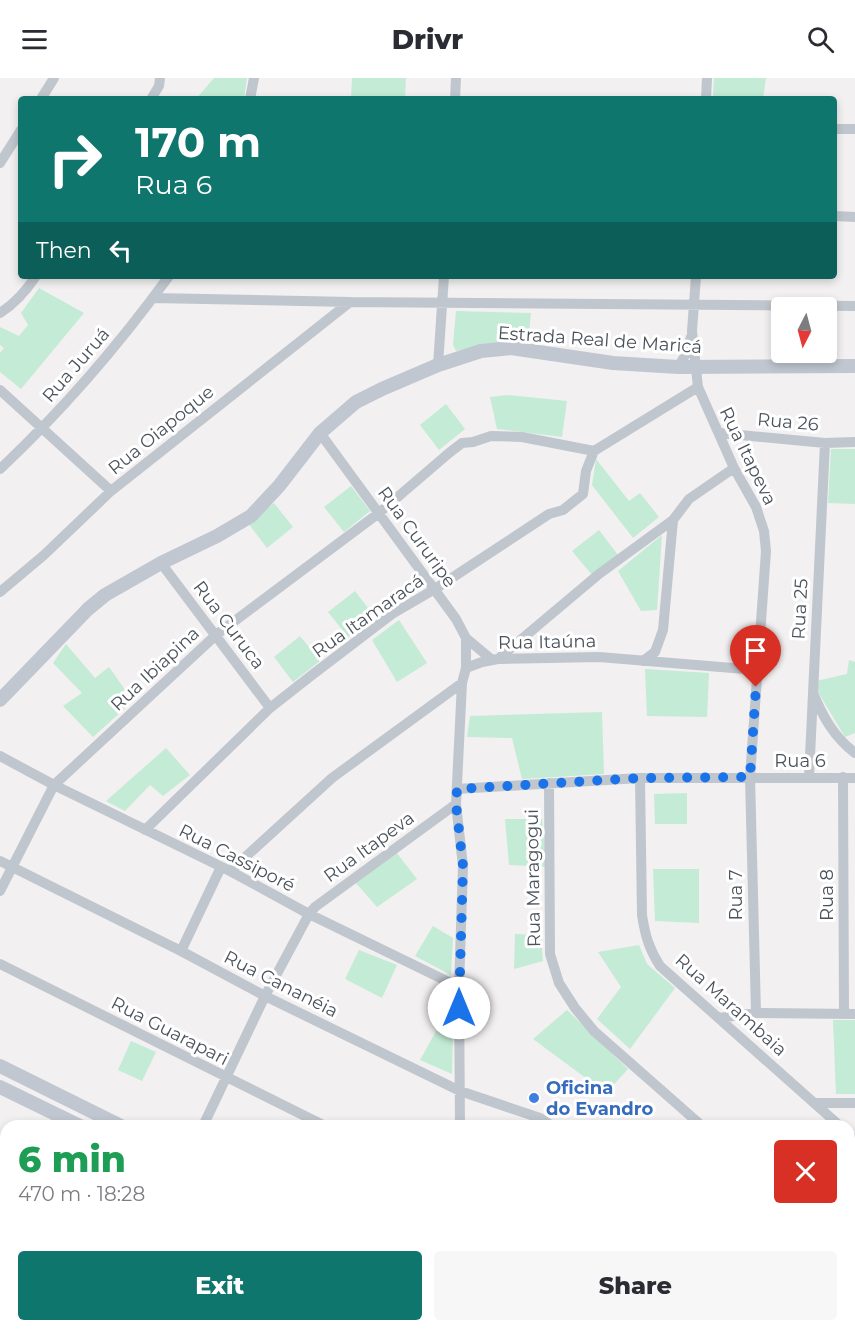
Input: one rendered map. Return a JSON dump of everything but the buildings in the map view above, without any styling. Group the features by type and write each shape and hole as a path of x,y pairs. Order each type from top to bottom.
{"main road":[{"name":"Estrada Real de Maricá","path":"0,700 88,609 121,585 161,562 217,536 251,516 279,486 320,433 356,402 438,365 481,351 511,348 613,363 678,367 855,366"},
{"path":"0,1066 109,1120"},
{"path":"0,1087 68,1120"}],"street":[{"path":"43,96 54,78"},
{"path":"153,96 159,86 160,78"},
{"path":"251,96 254,78"},
{"path":"455,96 456,78"},
{"path":"706,96 707,78"},
{"path":"837,129 855,129"},
{"path":"0,163 18,135"},
{"path":"837,216 855,217"},
{"path":"0,314 13,305 34,279"},
{"name":"Rua Juruá","path":"0,469 43,429 97,369 167,279"},
{"path":"438,365 444,279"},
{"path":"678,367 686,354 692,331 696,279"},
{"path":"153,298 855,306"},
{"name":"Rua Oiapoque","path":"0,592 44,555 111,491 350,302"},
{"name":"Rua Itapeva","path":"692,331 698,387 734,468 756,507 764,531 765,551 750,777"},
{"path":"594,451 698,387"},
{"path":"0,390 111,491"},
{"name":"Rua 26","path":"719,432 825,443 855,442"},
{"name":"Rua Cururipe","path":"320,433 456,619 466,638 466,668"},
{"name":"Rua Ibiapina","path":"0,891 54,785 216,635 379,513 462,443 491,436 522,437 594,451"},
{"name":"Rua 25","path":"809,777 825,443"},
{"name":"Rua Itamaracá","path":"145,830 270,708 392,614 435,589 549,514 563,510 583,494 586,471 594,451"},
{"path":"466,638 495,659 599,574 673,520 689,499 734,468"},
{"path":"643,660 655,652 663,630 673,520"},
{"name":"Rua Curuca","path":"161,562 270,708"},
{"name":"Rua Itaúna","path":"466,668 495,659 599,657 643,660"},
{"path":"643,660 756,670"},
{"path":"460,1120 459,987 463,866 456,804 462,683 466,668"},
{"path":"181,951 225,869 332,778 462,683"},
{"path":"812,690 828,725 855,753"},
{"name":"Rua Cassiporé","path":"0,756 225,869 309,914 459,987"},
{"name":"Rua 7","path":"750,777 756,1013"},
{"name":"Rua 8","path":"843,777 849,1014"},
{"name":"Rua 6","path":"457,789 640,778 855,778"},
{"name":"Rua Marambaia","path":"640,778 642,915 645,936 660,966 833,1120"},
{"name":"Rua Maragogui","path":"549,783 550,954 559,983 575,1008 594,1030 695,1120"},
{"name":"Rua Itapeva","path":"206,1120 265,996 309,914 315,907 456,804"},
{"name":"Rua Cananéia","path":"0,861 181,951 265,996 460,1091 543,1120"},
{"name":"Rua Guarapari","path":"0,964 313,1120"},
{"path":"719,1018 756,1013 849,1014"},
{"path":"814,1103 855,1103"}],"green space":[{"path":"214,78 247,78 244,96 199,96"},
{"path":"352,78 406,78 405,96 351,96"},
{"path":"714,78 766,78 763,96 713,96"},
{"path":"39,288 84,313 21,389 0,372 0,353 4,348 0,345 0,327 19,336 28,325 21,313"},
{"path":"456,311 531,313 529,333 515,334 515,341 456,351 453,345"},
{"path":"507,395 567,401 562,437 497,429 490,397"},
{"path":"446,404 465,429 439,450 420,425"},
{"path":"831,449 855,449 855,504 828,503"},
{"path":"596,459 629,501 640,493 659,517 633,538 592,485"},
{"path":"351,486 370,511 344,532 324,507"},
{"path":"274,503 293,527 267,548 248,523"},
{"path":"599,530 618,555 592,575 572,551"},
{"path":"662,535 657,610 641,611 618,571"},
{"path":"355,591 374,616 348,637 328,612"},
{"path":"399,620 427,663 397,682 372,640"},
{"path":"300,636 320,661 293,682 274,657"},
{"path":"66,644 95,678 109,667 133,701 93,737 63,706 82,693 53,663"},
{"path":"849,660 855,662 855,733 845,737 812,682 847,674"},
{"path":"645,669 709,673 707,717 647,716"},
{"path":"602,712 604,774 522,779 512,738 467,737 470,716"},
{"path":"166,748 190,775 163,796 150,785 125,811 106,801"},
{"path":"687,793 687,824 655,824 654,794"},
{"path":"505,819 542,819 547,867 509,865"},
{"path":"396,852 417,879 377,907 355,882"},
{"path":"653,869 699,869 699,923 655,921"},
{"path":"433,926 453,938 451,975 415,956"},
{"path":"515,934 541,935 543,961 514,969"},
{"path":"639,945 647,964 675,988 630,1049 597,1019 621,987 598,952"},
{"path":"359,950 397,965 382,998 345,979"},
{"path":"446,987 454,992 452,1074 420,1060 440,1024 432,1016"},
{"path":"567,1010 628,1069 606,1093 533,1039"},
{"path":"833,1020 855,1020 855,1094 836,1094"},
{"path":"131,1041 156,1052 142,1081 118,1070"}],"place":[{"name":"Oficina do Evandro","path":"534,1098"}],"route":[{"path":"459,1008 463,866 456,804 457,789 640,778 750,777 756,687"}]}
